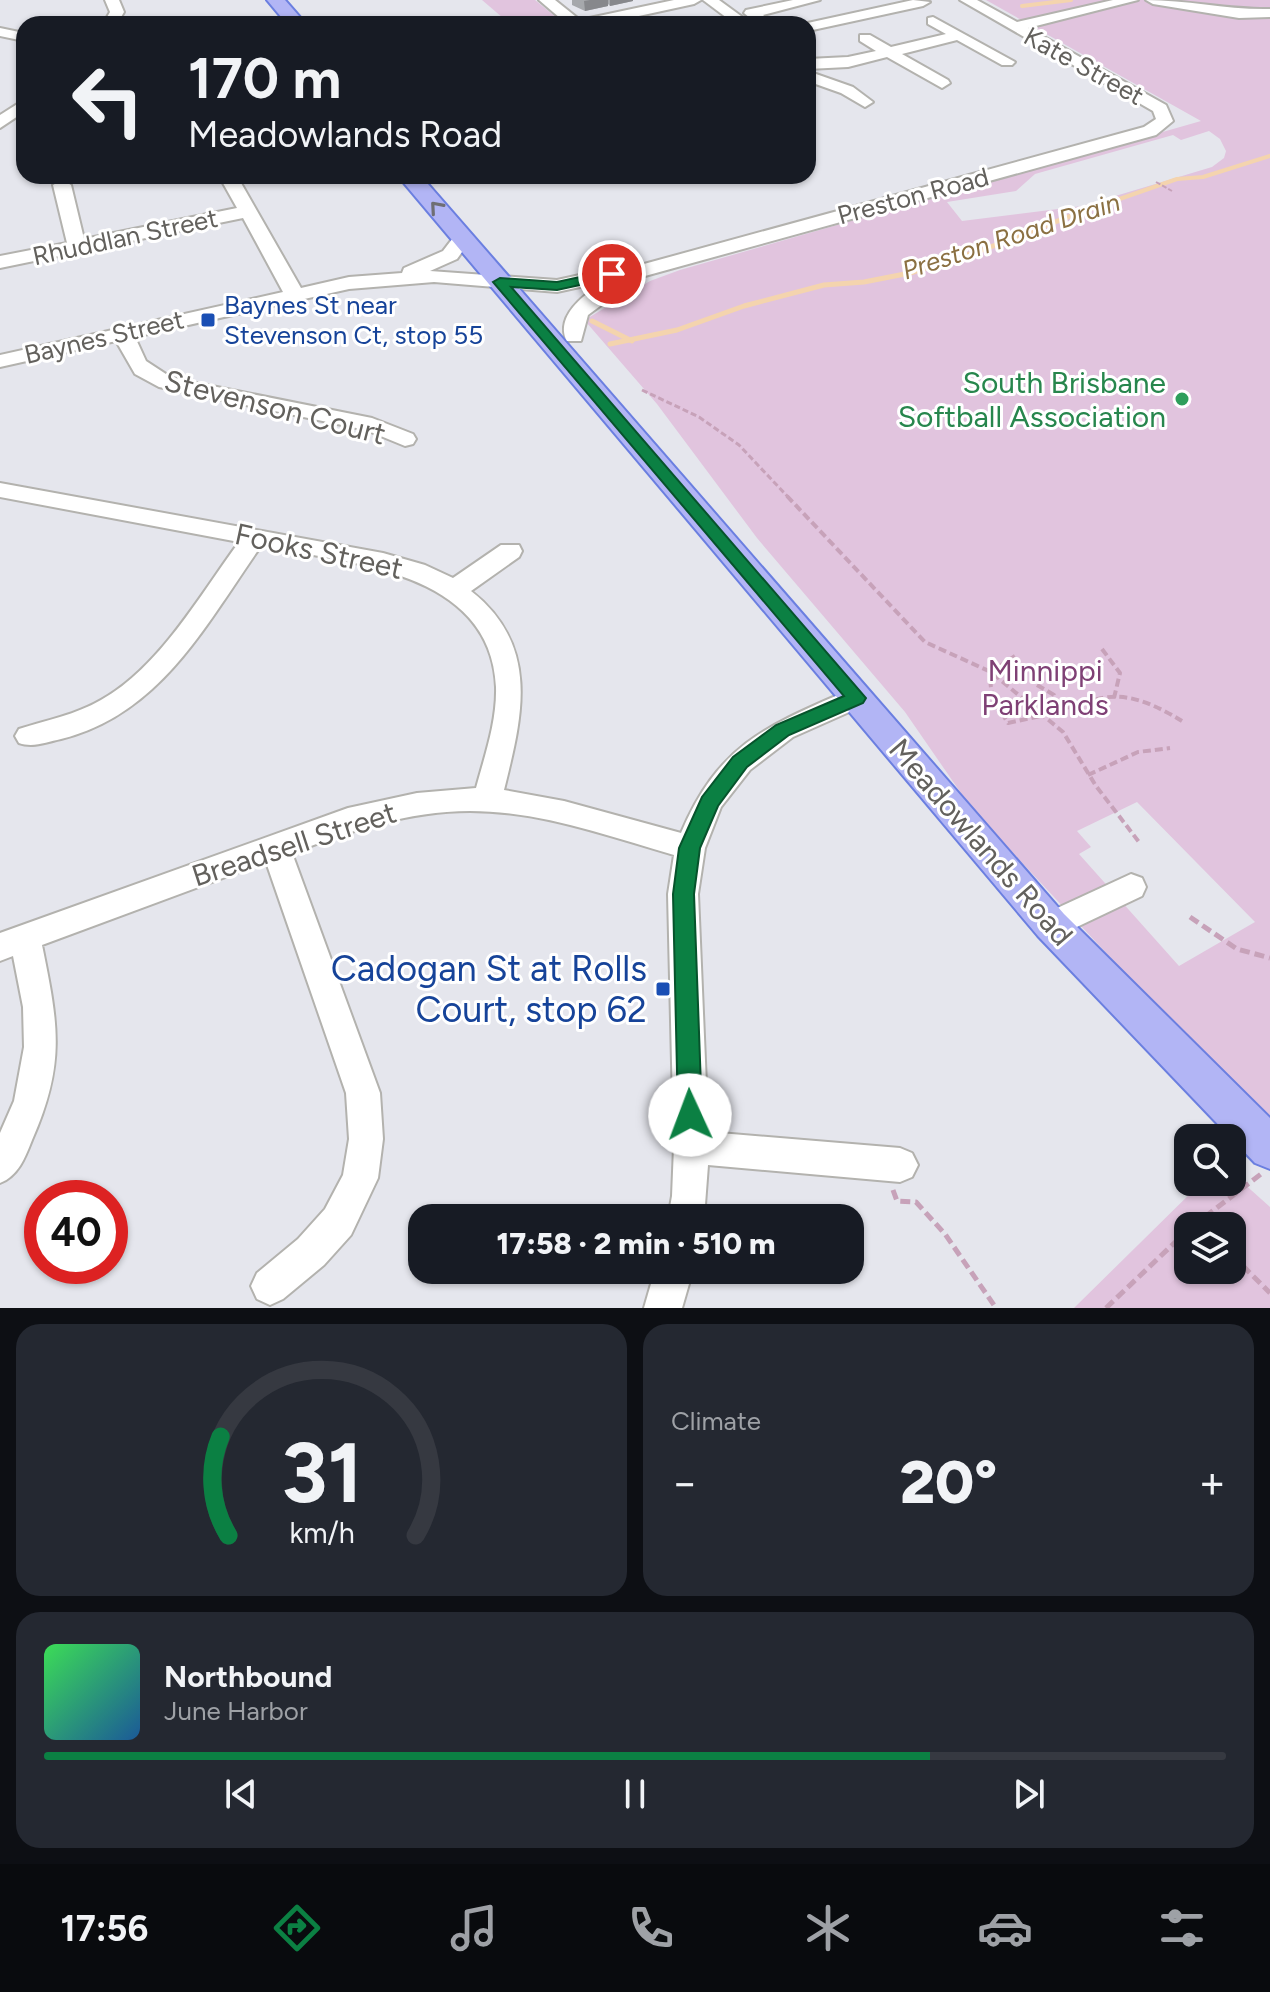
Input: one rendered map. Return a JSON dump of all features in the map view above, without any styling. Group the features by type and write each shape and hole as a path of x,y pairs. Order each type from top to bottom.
{"main road":[{"path":"256,0 270,16"},
{"path":"276,0 290,16"},
{"name":"Meadowlands Road","path":"416,184 463,238 574,337 616,384 705,524"},
{"name":"Meadowlands Road","path":"438,184 705,524 1051,925 1270,1148"}],"street":[{"path":"546,0 567,16"},
{"path":"617,16 694,0"},
{"path":"710,0 733,16"},
{"path":"755,16 751,13 783,3 813,0"},
{"path":"816,25 923,2 920,0"},
{"name":"Kate Street","path":"967,0 1160,108"},
{"path":"1015,27 1131,0"},
{"path":"1153,0 1239,14 1270,13"},
{"path":"933,21 1007,62"},
{"path":"816,72 957,36"},
{"path":"865,38 942,83"},
{"path":"816,75 865,102"},
{"name":"Preston Road","path":"519,288 573,293 616,285 645,270 1150,131 1165,121 1160,108"},
{"path":"233,184 295,295"},
{"path":"62,185 77,246"},
{"name":"Rhuddlan Street","path":"0,262 250,211"},
{"path":"397,279 450,255 463,238"},
{"name":"Preston Road","path":"519,288 557,286 630,270 645,270"},
{"name":"Baynes Street","path":"0,361 349,283 397,279 519,288"},
{"path":"574,337 572,323 576,315 616,285"},
{"name":"Stevenson Court","path":"123,333 136,366 146,375 166,383 372,425 405,439"},
{"name":"Fooks Street","path":"0,490 383,561 435,579 454,590 491,631 504,656 509,679 509,705 487,800"},
{"path":"29,736 71,726 110,708 138,690 162,665 255,538"},
{"path":"454,590 510,551"},
{"path":"689,1204 691,1147 683,894 690,848 709,802 740,762 783,730 856,698"},
{"name":"Breadsell Street","path":"12,942 348,820 397,807 487,800 578,817 690,848"},
{"path":"270,1286 311,1252 338,1222 360,1178 366,1139 363,1093 275,847"},
{"path":"1051,925 1131,887"},
{"path":"0,1166 26,1113 39,1066 41,1029 12,942"},
{"path":"691,1147 900,1165"},
{"path":"663,1308 670,1284"}],"path":[{"path":"1156,182 1172,191"},
{"path":"642,390 699,417 749,453 925,642 991,672 1045,715 1063,732 1088,775 1139,842"},
{"path":"1102,649 1120,673 1114,698"},
{"path":"1015,656 991,672 988,684 992,700 1008,723 1045,715 1074,699"},
{"path":"1037,685 1054,695 1058,708"},
{"path":"1058,708 1073,710 1093,700 1137,700 1164,709 1182,721"},
{"path":"1088,775 1126,755 1156,747 1170,748"},
{"path":"1190,917 1223,944 1247,954 1270,958"},
{"path":"900,1165 892,1189 897,1201 916,1202 945,1234 996,1308"},
{"path":"1213,1212 1265,1172 1270,1177"},
{"path":"1106,1308 1174,1243"},
{"path":"1246,1269 1270,1293"}],"green space":[{"path":"482,0 535,0 555,16 501,16"},
{"name":"Minnippi Parklands","path":"986,0 1270,0 1270,1119 1149,999 972,809 905,712 757,538 657,404 586,322 650,281 680,270 1201,121","holes":["1209,131 1220,139 1226,151 1224,158 1212,167 1082,206 962,221 947,202 1016,191 1035,174 1173,135 1181,140","1137,802 1255,922 1179,966 1079,854 1091,847 1077,831"]},
{"path":"1246,1186 1270,1207 1270,1308 1074,1308 1188,1196 1246,1196"}],"waterway":[{"path":"1022,6 1071,0"},
{"name":"Preston Road Drain","path":"1062,219 1177,179 1203,177 1270,156"},
{"name":"Preston Road Drain","path":"630,340 677,330 744,306 824,285 864,282 910,273 980,251 1068,217"},
{"path":"592,321 630,340"},
{"name":"Preston Road Drain","path":"610,344 630,340"}],"place":[{"name":"Baynes St near Stevenson Ct, stop 55","path":"208,320"},
{"name":"South Brisbane Softball Association","path":"1182,399"},
{"name":"Cadogan St at Rolls Court, stop 62","path":"663,989"}],"route":[{"path":"612,274 557,286 500,282 856,698 783,730 740,762 709,802 690,848 683,894 690,1115"}]}
